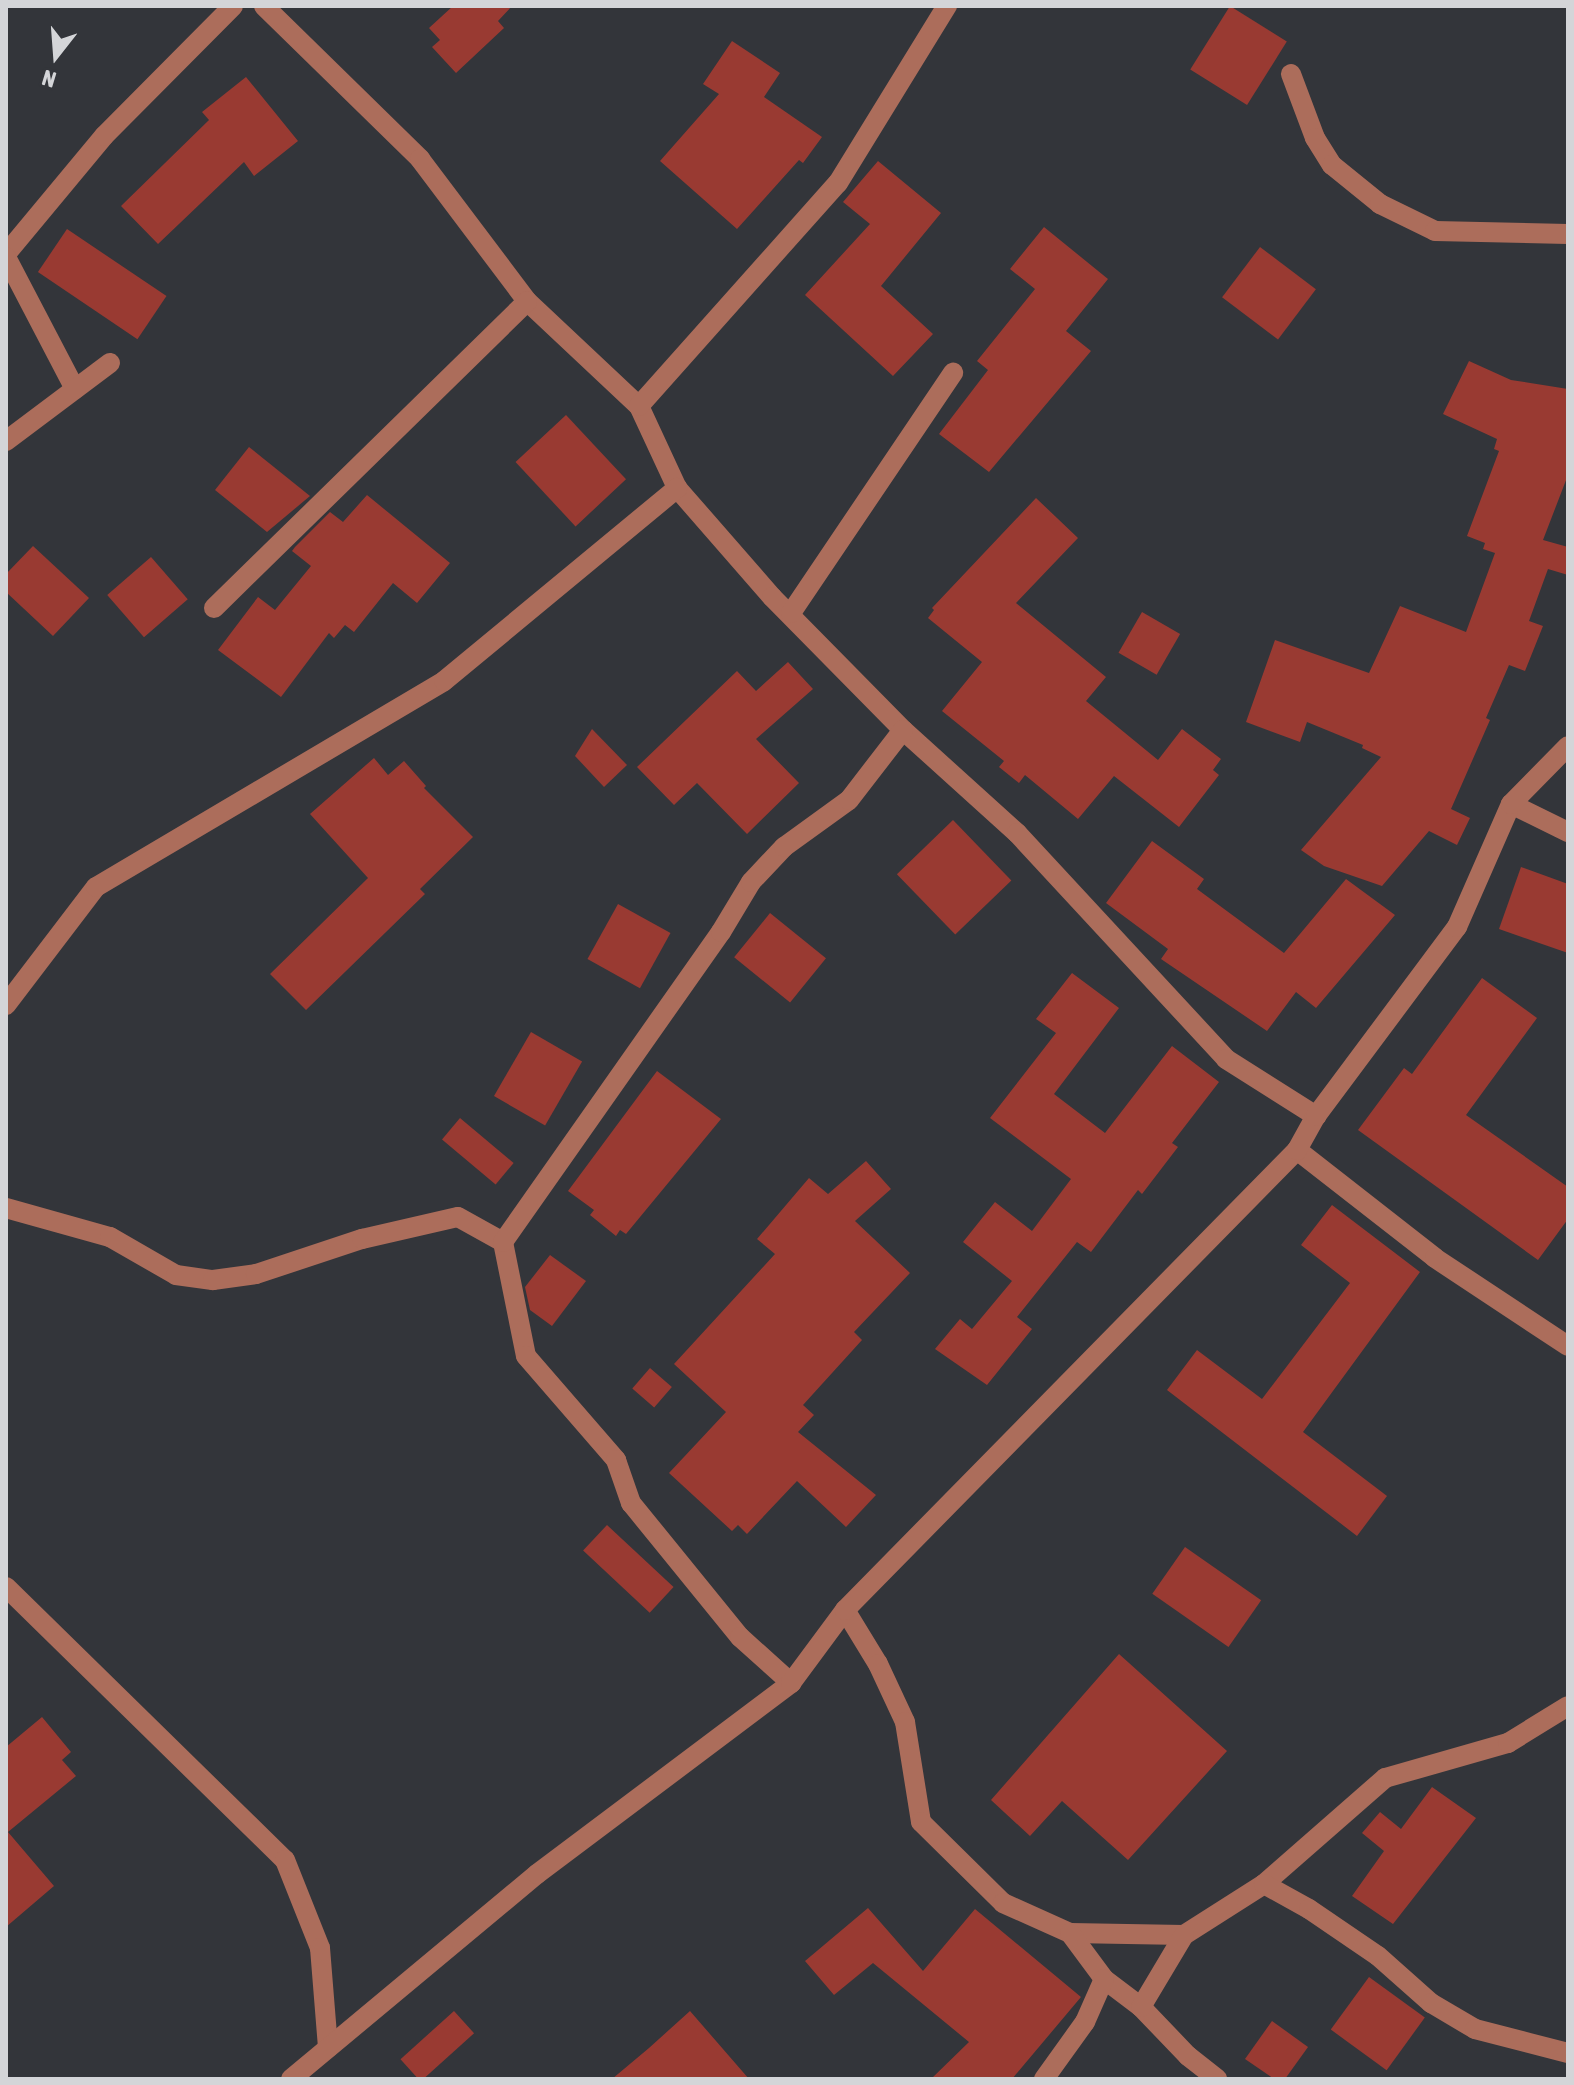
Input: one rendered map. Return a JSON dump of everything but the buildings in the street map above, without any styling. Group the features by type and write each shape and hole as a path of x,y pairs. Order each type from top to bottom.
{"street":[{"path":"75,389 6,255 104,136 233,6"},
{"path":"264,6 420,159 527,301 639,406 677,488 772,597 903,730 1017,833 1226,1059 1316,1116"},
{"path":"639,406 838,183 947,6"},
{"path":"1291,74 1315,138 1332,165 1380,204 1435,231 1568,234"},
{"path":"214,608 527,301"},
{"path":"6,441 110,363"},
{"path":"791,613 953,373"},
{"path":"6,1005 96,887 444,681 677,488"},
{"path":"791,1683 740,1637 664,1544 631,1503 616,1460 526,1356 503,1242 721,932 751,882 784,847 849,800 903,730"},
{"path":"291,2079 537,1874 791,1683 845,1610 1297,1150 1316,1116 1457,927 1511,804 1568,746"},
{"path":"1511,804 1568,832"},
{"path":"1297,1150 1435,1258 1568,1346"},
{"path":"6,1208 110,1237 176,1275 213,1280 256,1274 362,1239 458,1217 503,1242"},
{"path":"6,1587 285,1860 320,1948 328,2048"},
{"path":"845,1610 878,1664 905,1722 921,1822 1003,1903 1070,1933 1184,1935"},
{"path":"1141,2007 1184,1935 1264,1884 1385,1778 1508,1743 1568,1706"},
{"path":"1264,1884 1366,1948 1431,2003 1475,2029 1568,2053"},
{"path":"1070,1933 1104,1979 1141,2007 1188,2056 1217,2079"},
{"path":"1044,2079 1085,2022 1104,1979"}]}
